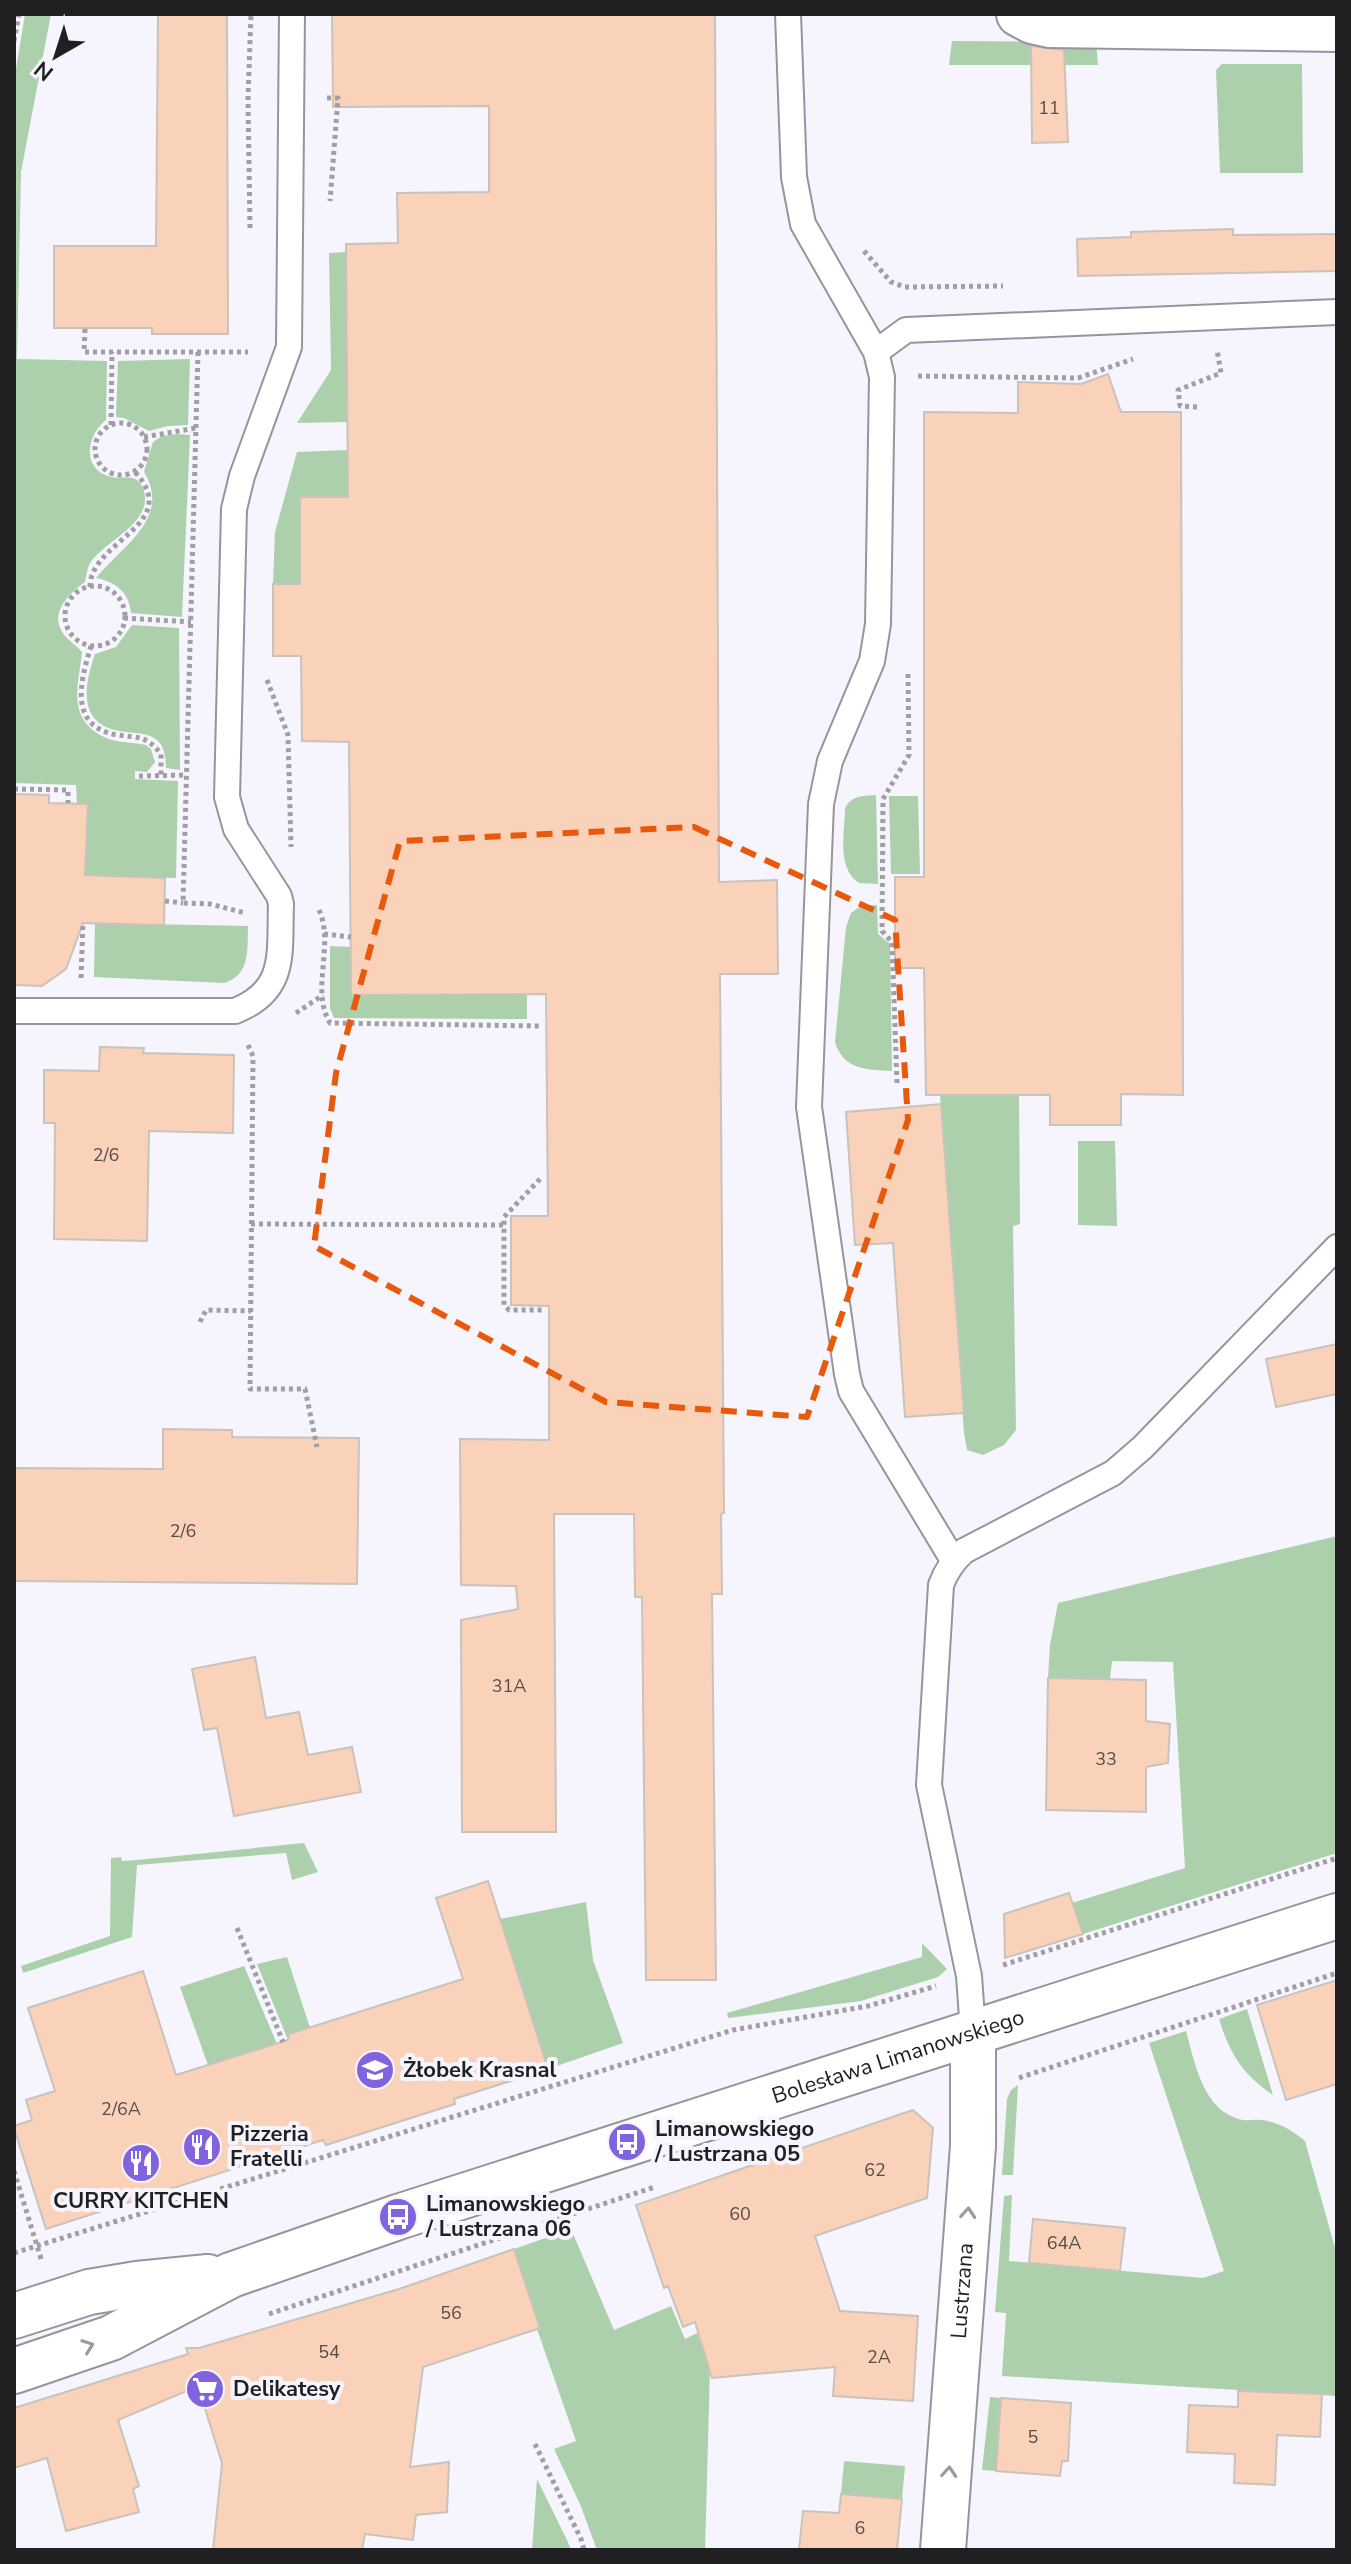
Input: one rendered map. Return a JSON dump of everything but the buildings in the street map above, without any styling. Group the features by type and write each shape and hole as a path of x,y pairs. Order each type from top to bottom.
{"street":[{"path":"1034,19 1337,29"},
{"name":"Bolesława Limanowskiego","path":"14,2371 111,2338 231,2275 398,2217 1337,1916"},
{"name":"Lustrzana","path":"943,2550 973,2146 973,2031"},
{"name":"Bolesława Limanowskiego","path":"14,2316 89,2292 231,2275"}],"lane":[{"path":"14,1011 235,1011 257,1001 266,992 279,964 279,896 236,829 227,797 234,509 242,476 289,347 292,14"},
{"path":"788,14 794,177 803,224 876,352 882,377 878,624 872,661 830,761 821,804 809,1107 851,1391 953,1560"},
{"path":"876,352 906,330 1337,312"},
{"path":"973,2031 969,1976 929,1785 941,1585 953,1560 964,1551 1113,1473 1143,1447 1337,1247"}],"path":[{"path":"14,41 19,14"},
{"path":"250,242 248,99 251,14"},
{"path":"248,99 338,98 330,205"},
{"path":"860,244 891,282 905,287 1017,286"},
{"path":"85,329 84,352 246,353 251,347"},
{"path":"1197,407 1180,406 1178,390 1221,373 1214,341"},
{"path":"111,425 112,352"},
{"path":"913,375 1078,378 1137,358"},
{"path":"111,425 130,425 144,437 146,456 134,471 125,475 107,471 95,457 97,438 111,425"},
{"path":"144,437 196,428"},
{"path":"90,587 92,572 98,563 146,515 147,489 134,471"},
{"path":"90,587 100,587 117,596 124,618 120,633 113,640 91,646 70,633 65,614 73,596 90,587"},
{"path":"124,618 191,622"},
{"path":"91,646 80,693 85,714 102,730 149,740 161,754 161,776"},
{"path":"897,1083 892,942 882,931 883,799 909,755 908,667"},
{"path":"264,672 288,735 292,855"},
{"path":"139,776 186,775"},
{"path":"14,789 68,790 68,803"},
{"path":"165,901 183,903"},
{"path":"315,902 325,927 323,995 330,1023 541,1026"},
{"path":"242,1040 248,1044 253,1056 250,1389 305,1389 317,1447"},
{"path":"540,1179 504,1217 504,1305 509,1310 545,1310"},
{"path":"251,1224 504,1225"},
{"path":"200,1322 206,1310 251,1311"},
{"path":"14,2253 733,2030 868,2006 1337,1858"},
{"path":"237,1928 283,2042"},
{"path":"1009,2083 1025,2075 1337,1973"},
{"path":"14,2171 37,2247"},
{"path":"262,2317 669,2182"},
{"path":"535,2444 584,2550"}],"highlighted area":[{"path":"694,827 895,920 908,1120 807,1417 606,1402 314,1246 336,1073 400,841"}],"green space":[{"path":"25,14 51,14 21,172 17,359 107,361 106,420 91,443 91,460 101,473 137,480 143,488 145,501 135,522 89,565 85,582 61,607 58,622 67,638 82,652 77,699 83,719 102,736 146,745 151,749 155,762 147,772 135,771 135,779 178,781 176,878 85,875 88,804 77,804 76,785 14,783 14,81"},
{"path":"952,41 1096,42 1098,65 949,65"},
{"path":"1222,64 1302,64 1303,173 1220,173 1216,70"},
{"path":"346,252 348,422 297,423 331,370 329,253"},
{"path":"190,359 188,425 149,431 116,417 118,361"},
{"path":"190,435 182,617 131,613 128,599 120,589 96,578 130,543 148,517 152,503 151,488 144,472 153,442 162,436"},
{"path":"348,450 348,497 300,497 300,584 273,584 275,532 297,452"},
{"path":"132,625 179,628 180,770 166,768 162,747 153,737 105,727 90,711 88,677 95,654 116,647"},
{"path":"876,795 878,884 859,883 844,859 845,808 854,798"},
{"path":"889,796 918,796 920,874 891,874"},
{"path":"862,905 877,905 878,934 890,944 892,1071 866,1069 850,1063 835,1042 846,927 851,913"},
{"path":"95,923 248,926 246,960 239,974 224,983 94,977"},
{"path":"330,946 351,947 351,995 527,994 527,1019 334,1018 330,1008"},
{"path":"940,1095 1019,1095 1020,1224 1013,1226 1016,1430 1004,1445 983,1455 967,1450 964,1433"},
{"path":"1078,1141 1115,1141 1117,1226 1078,1225"},
{"path":"1337,1536 1337,1853 1083,1934 1072,1903 1185,1868 1173,1662 1112,1661 1110,1679 1048,1678 1058,1603"},
{"path":"304,1843 318,1872 292,1880 286,1853 137,1865 132,1937 23,1973 21,1966 110,1936 111,1858 137,1860"},
{"path":"586,1902 593,1960 623,2043 548,2069 500,1919"},
{"path":"922,1943 947,1969 938,1977 861,2001 728,2018 727,2013 922,1957"},
{"path":"287,1957 310,2028 288,2040 257,1964"},
{"path":"244,1966 277,2044 208,2065 180,1987"},
{"path":"1247,2009 1273,2095 1238,2062 1219,2019"},
{"path":"1186,2031 1203,2084 1218,2107 1243,2120 1261,2120 1279,2125 1305,2141 1337,2255 1337,2396 1002,2376 1006,2313 995,2312 1004,2196 1012,2195 1009,2261 1203,2278 1224,2271 1149,2043"},
{"path":"1018,2085 1013,2175 1002,2175 1007,2099 1011,2090"},
{"path":"571,2229 614,2330 671,2306 685,2339 697,2333 710,2369 705,2550 597,2550 554,2449 576,2441 537,2329 540,2327 514,2249"},
{"path":"990,2397 1001,2398 996,2471 982,2470"},
{"path":"844,2461 905,2466 902,2499 841,2494"},
{"path":"537,2479 567,2540 571,2550 532,2550"}],"place":[{"name":"Żłobek Krasnal","path":"375,2070"},
{"name":"Limanowskiego / Lustrzana 05","path":"627,2142"},
{"name":"Pizzeria Fratelli","path":"202,2147"},
{"name":"CURRY KITCHEN","path":"141,2163"},
{"name":"Limanowskiego / Lustrzana 06","path":"398,2217"},
{"name":"Delikatesy","path":"205,2389"}]}
